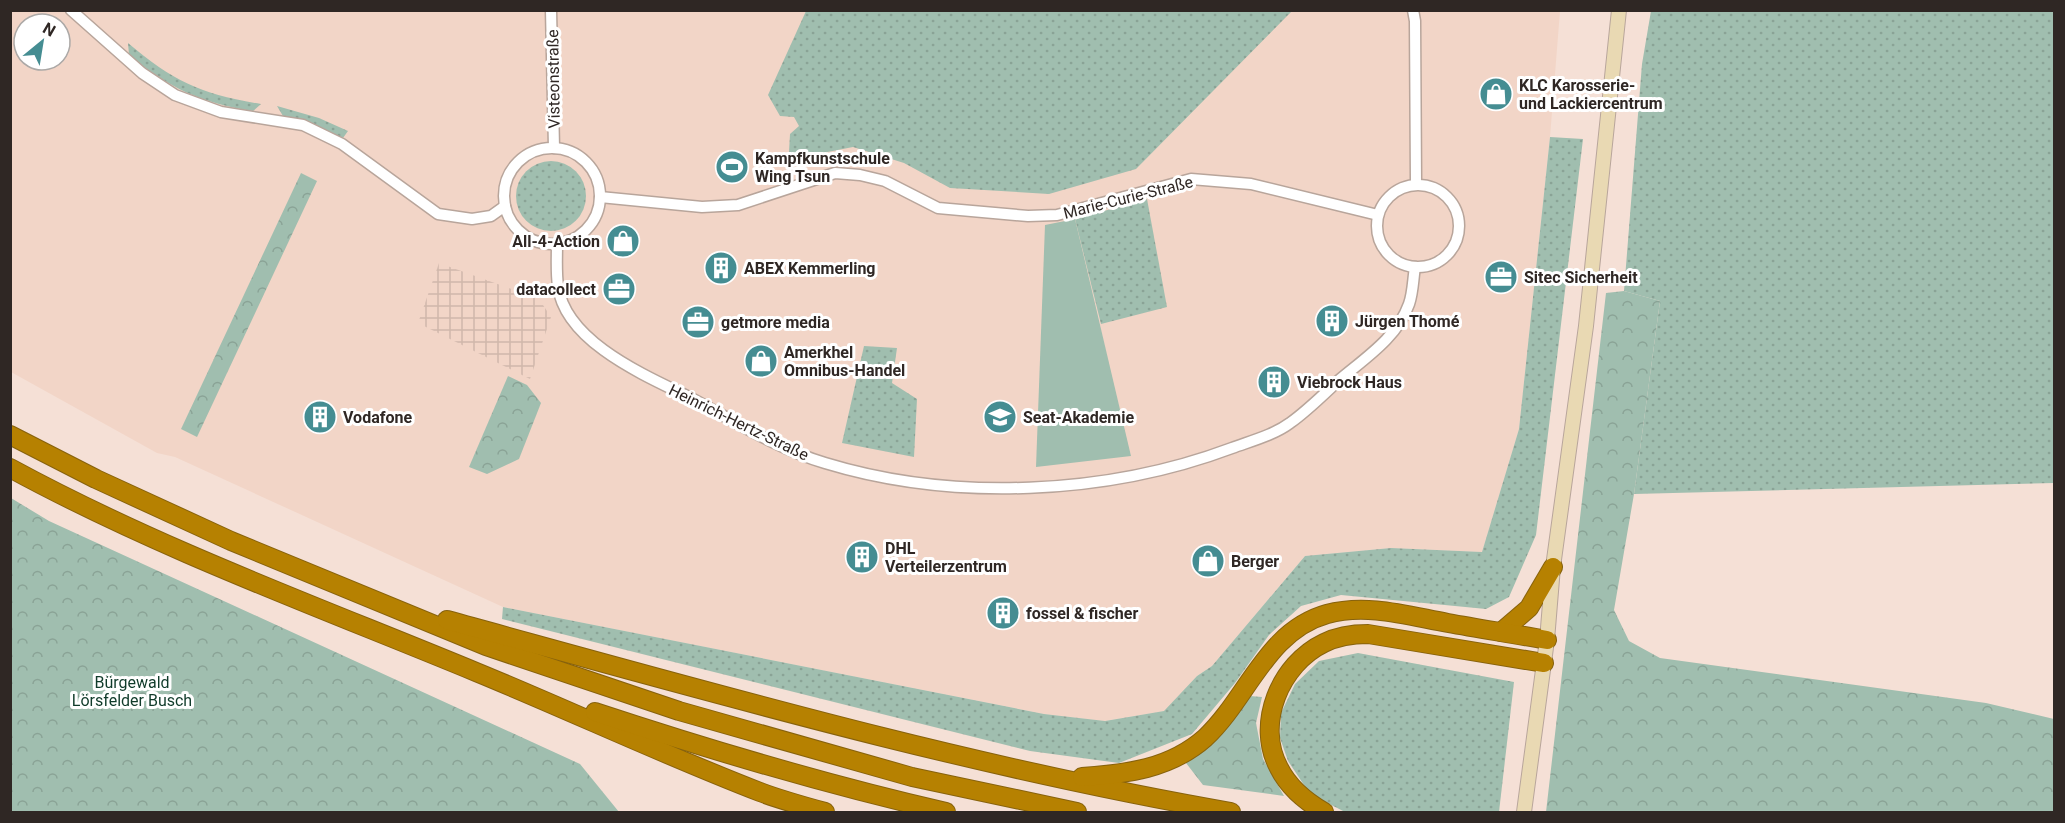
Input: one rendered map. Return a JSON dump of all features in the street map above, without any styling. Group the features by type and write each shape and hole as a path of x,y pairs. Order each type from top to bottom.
{"highway":[{"path":"10,435 96,479 231,541 486,646 679,711 912,777 1077,813"},
{"path":"10,468 62,496 251,582 477,672 762,793 825,813"},
{"path":"1501,632 1529,608 1553,567"},
{"path":"370,598 632,670 958,755 1130,795 1231,813"},
{"path":"1062,778 1134,772 1154,767 1186,752 1219,723 1273,649 1286,636 1300,625 1328,614 1359,609 1388,612 1547,640"},
{"path":"1324,813 1297,793 1286,780 1277,766 1270,731 1270,714 1282,686 1298,663 1315,648 1325,642 1345,636 1368,633 1544,663"},
{"path":"477,672 677,739 886,799 946,813"}],"main road":[{"path":"1524,813 1547,640 1553,567 1586,326 1618,10"}],"street":[{"path":"71,10 142,73 175,95 221,112 303,125 342,144 438,214 472,219 490,216 505,207 518,231 537,241 557,244 571,240 592,223 598,211 600,197"},
{"name":"Visteonstraße","path":"551,10 554,148"},
{"path":"1413,10 1415,21 1416,184"},
{"name":"Visteonstraße","path":"505,207 504,192 507,177 526,155 540,149 554,148 569,151 582,158 592,169 598,182 600,197"},
{"name":"Marie-Curie-Straße","path":"600,197 702,207 738,205 835,173 860,175 885,181 938,208 1028,216 1057,215 1191,179 1251,184 1378,215"},
{"path":"1416,184 1429,186 1441,192 1451,201 1460,226 1451,251 1441,260 1429,266 1403,265 1393,259 1384,250 1376,227 1383,203 1403,187 1416,184"},
{"name":"Heinrich-Hertz-Straße","path":"557,244 558,288 568,315 583,334 622,362 793,451 823,462 886,479 950,486 1030,487 1104,481 1200,460 1264,436 1289,424 1393,335 1409,304 1415,267"}],"shaded area":[{"path":"11,11 1560,11 1550,137 1519,429 1482,552 1391,548 1305,556 1212,666 1197,676 1165,711 1104,721 1044,714 503,607 175,457 157,453 11,372"},
{"path":"439,263 539,299 551,317 530,379 418,323"}],"green space":[{"path":"806,10 1292,11 1136,169 1049,194 950,188 904,163 853,147 802,157 789,152 790,134 799,126 794,117 780,116 768,95"},
{"path":"1651,11 2054,11 2054,483 1634,494 1660,301 1624,291 1642,64"},
{"path":"128,43 160,68 189,84 221,96 261,104 253,111 234,108 186,92 158,77 129,55"},
{"path":"277,106 319,118 348,131 343,138 305,121 283,116"},
{"path":"1550,137 1583,139 1536,535 1509,597 1486,609 1341,595 1301,606 1269,635 1235,683 1192,734 1119,763 1030,751 502,619 503,607 1044,714 1105,721 1164,711 1197,676 1212,666 1305,556 1391,548 1482,552 1519,429"},
{"path":"551,161 570,167 580,177 586,196 580,215 570,225 551,231 532,225 522,215 516,196 522,177 532,167"},
{"path":"301,173 317,181 197,437 181,429"},
{"path":"1147,199 1167,307 1101,324 1075,219"},
{"path":"1075,219 1131,456 1036,467 1045,225"},
{"path":"1624,291 1660,301 1634,494 1614,610 1629,641 1660,658 1986,703 2054,719 2054,812 1546,812 1606,293"},
{"path":"864,346 897,348 892,383 917,399 914,457 842,443"},
{"path":"508,376 527,385 541,403 519,459 487,474 469,467"},
{"name":"Bürgewald Lörsfelder Busch","path":"11,498 49,521 580,764 619,812 11,812"},
{"path":"1358,653 1514,682 1499,812 1345,812 1310,794 1288,761 1280,738 1281,713 1295,684 1319,661"},
{"path":"1250,696 1262,697 1256,723 1263,759 1284,796 1203,785 1186,763 1224,729"}],"place":[{"name":"KLC Karosserie- und Lackiercentrum","path":"1496,94"},
{"name":"Kampfkunstschule Wing Tsun","path":"732,167"},
{"name":"All-4-Action","path":"623,241"},
{"name":"ABEX Kemmerling","path":"721,268"},
{"name":"Sitec Sicherheit","path":"1501,277"},
{"name":"datacollect","path":"619,289"},
{"name":"Jürgen Thomé","path":"1332,321"},
{"name":"getmore media","path":"698,322"},
{"name":"Amerkhel Omnibus-Handel","path":"761,361"},
{"name":"Viebrock Haus","path":"1274,382"},
{"name":"Vodafone","path":"320,417"},
{"name":"Seat-Akademie","path":"1000,417"},
{"name":"DHL Verteilerzentrum","path":"862,557"},
{"name":"Berger","path":"1208,561"},
{"name":"fossel & fischer","path":"1003,613"}]}
